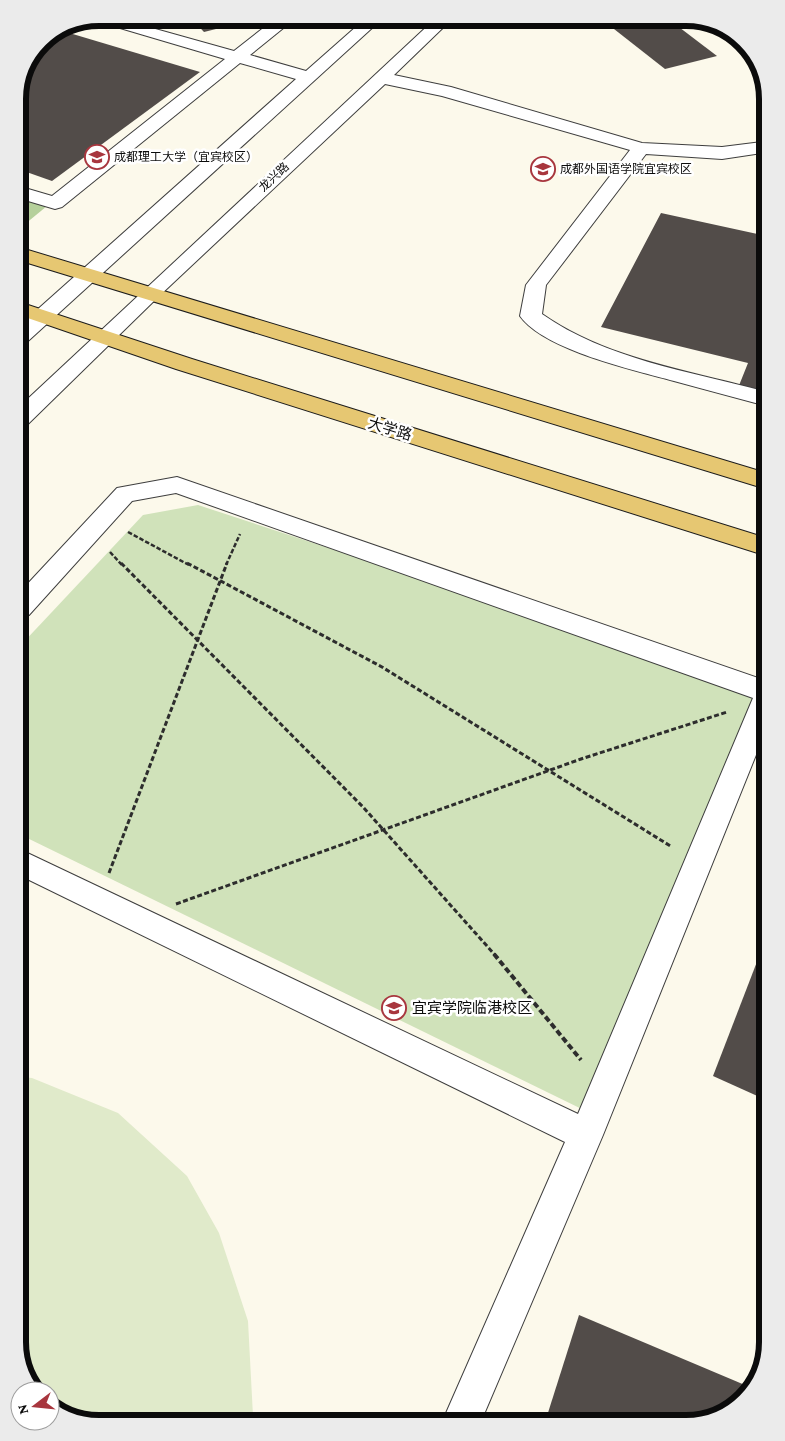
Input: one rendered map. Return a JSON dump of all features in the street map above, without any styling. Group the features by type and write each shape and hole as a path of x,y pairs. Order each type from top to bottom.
{"main road":[{"path":"26,256 759,479"},
{"name":"大学路","path":"26,310 184,364 759,544"}],"street":[{"path":"129,26 308,76"},
{"path":"26,194 55,203 276,26"},
{"path":"26,331 366,26"},
{"name":"龙兴路","path":"26,413 104,337 436,26"},
{"path":"381,78 445,91 641,148 722,152 759,147"},
{"path":"641,148 536,285 531,316 555,333 602,355 759,397"},
{"path":"26,601 125,494 177,485 759,689"},
{"path":"464,1415 586,1135 698,863 750,706"},
{"path":"26,864 586,1135"}],"path":[{"path":"99,899 219,581 250,511"},
{"path":"96,525 219,581 382,667 698,863"},
{"path":"96,525 198,640 384,830 501,962 605,1089"},
{"path":"138,918 548,771 750,706"}],"green space":[{"path":"26,199 47,206 26,223"},
{"path":"198,505 759,689 759,715 594,1115 26,837 26,640 143,515"},
{"path":"26,1077 32,1078 118,1113 187,1176 219,1233 248,1321 253,1415 95,1415 67,1407 60,1403 60,1381 38,1381 32,1370 26,1342"}],"building":[{"path":"198,26 228,26 204,32"},
{"path":"610,26 678,26 717,56 665,69"},
{"path":"69,33 200,72 52,181 26,172 26,95 34,67 41,55 51,44"},
{"path":"661,213 759,234 759,393 738,388 748,363 601,327"},
{"path":"759,957 759,1097 713,1076"},
{"path":"579,1315 744,1385 730,1400 714,1409 700,1413 686,1415 547,1415"}],"place":[{"name":"成都理工大学（宜宾校区）","path":"97,157"},
{"name":"成都外国语学院宜宾校区","path":"543,169"},
{"name":"宜宾学院临港校区","path":"394,1008"}]}
